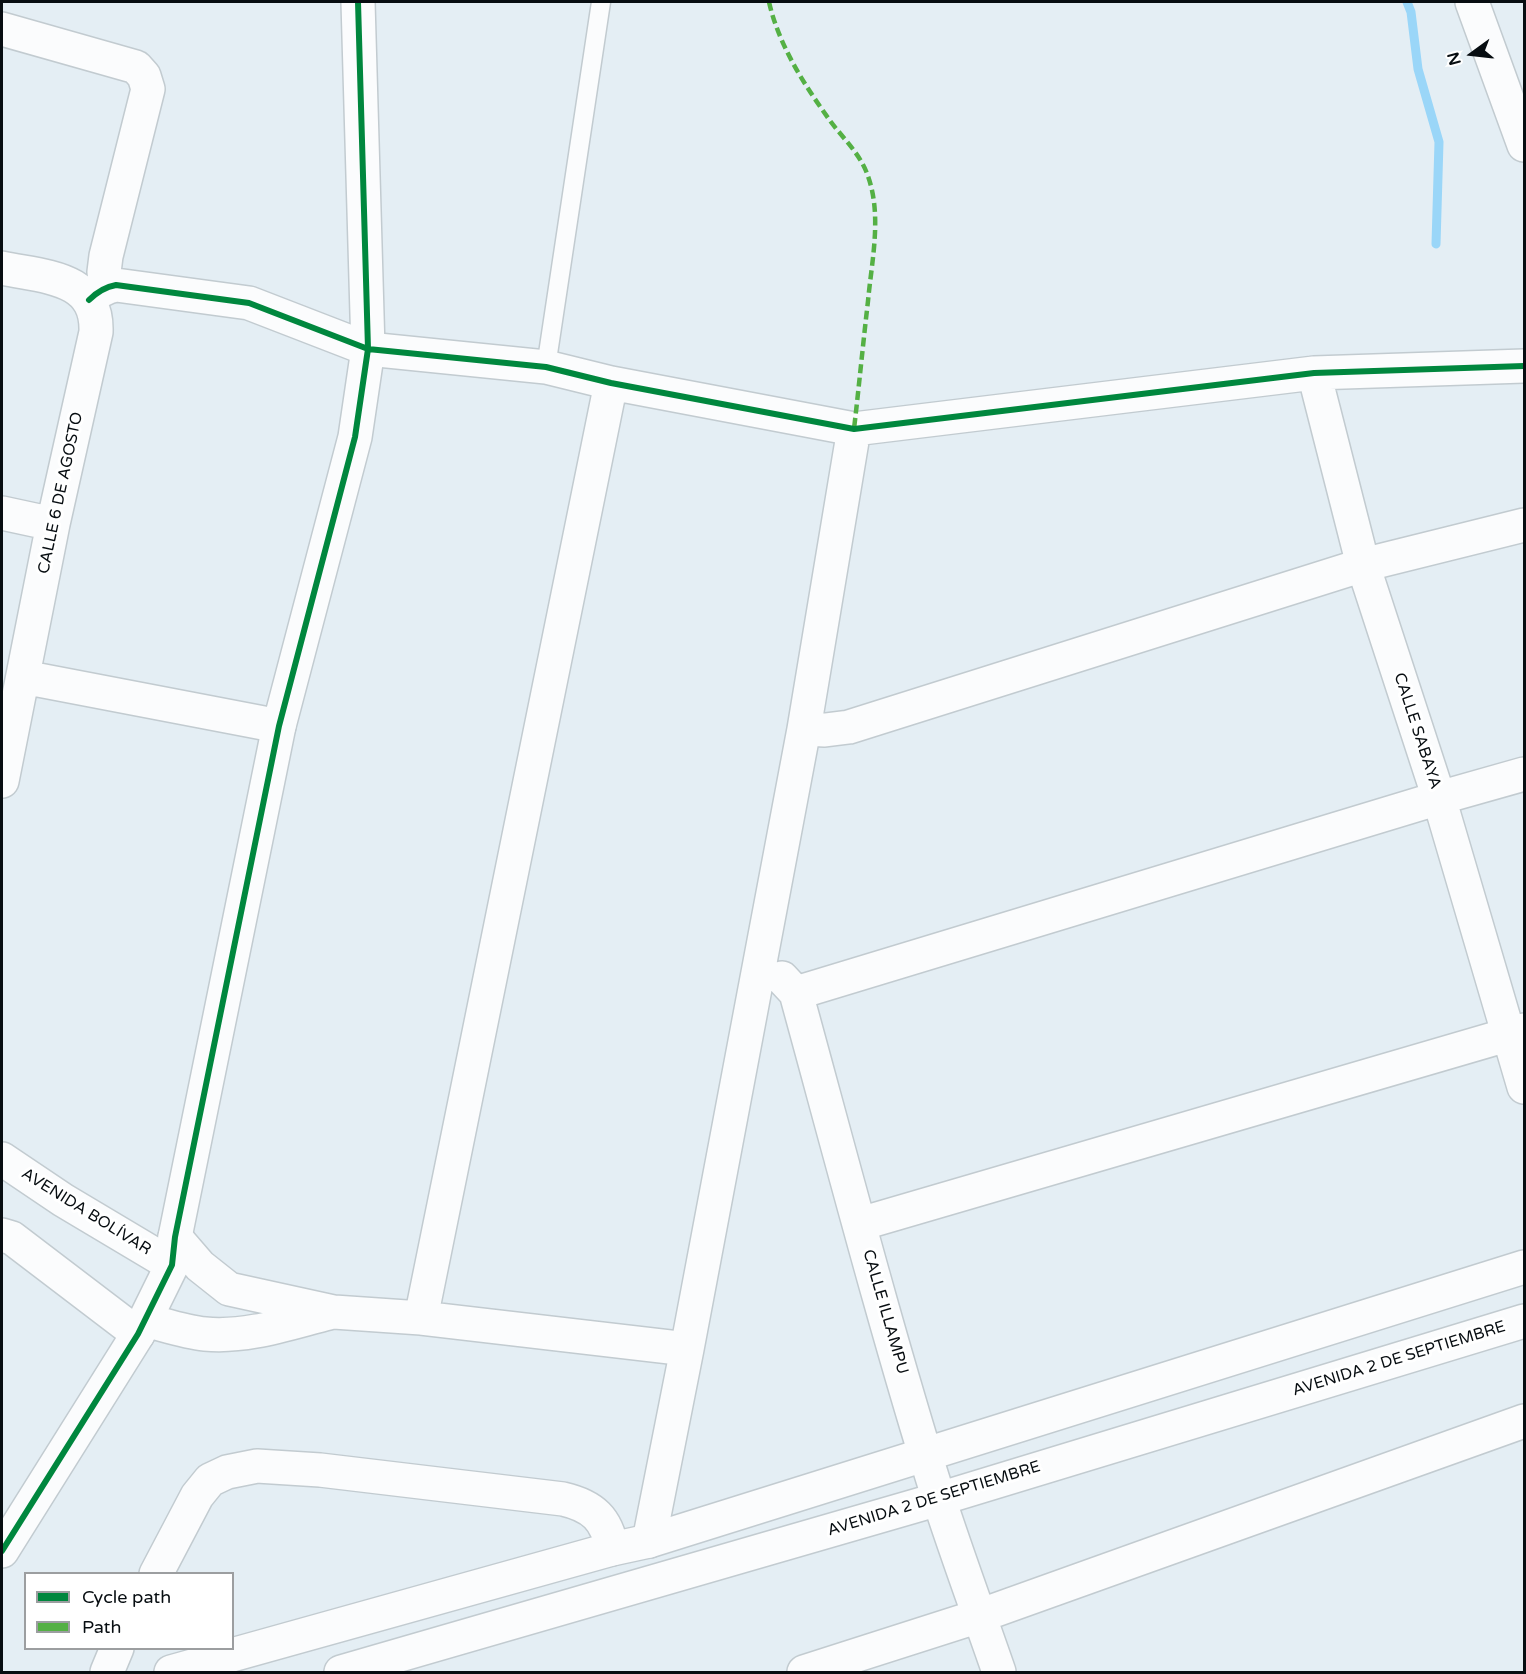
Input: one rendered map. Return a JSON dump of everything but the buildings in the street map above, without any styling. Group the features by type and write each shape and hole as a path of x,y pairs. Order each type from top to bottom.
{"street":[{"path":"2,1551 142,1327 173,1251 279,726 355,437 368,349 358,2"},
{"path":"1472,2 1513,79 1524,145"},
{"name":"CALLE 6 DE AGOSTO","path":"2,29 136,67 144,76 148,89 94,310 96,332 53,524 2,781"},
{"path":"2,268 61,280 98,293 125,286 249,303 368,349 546,367 611,383 854,429 1314,373 1524,366"},
{"name":"CALLE SABAYA","path":"1314,373 1363,565 1517,1032 1524,1087"},
{"path":"422,1318 611,383"},
{"path":"649,1541 804,729 854,429"},
{"path":"2,513 53,524"},
{"path":"804,729 825,730 849,727 1363,565 1524,525"},
{"path":"23,677 279,726"},
{"path":"760,965 782,977 796,993 1524,774"},
{"name":"CALLE ILLAMPU","path":"796,993 926,1455 999,1672"},
{"path":"860,1224 1517,1032"},
{"name":"AVENIDA BOLÍVAR","path":"2,1159 63,1200 200,1266 229,1289 334,1312"},
{"path":"2,1235 12,1238 142,1327 204,1334 236,1334 269,1329 334,1312 422,1318 687,1349"},
{"path":"171,1672 612,1549 649,1541 1524,1267"},
{"name":"AVENIDA 2 DE SEPTIEMBRE","path":"342,1672 939,1498 1524,1321"},
{"path":"804,1672 979,1616 1524,1421"},
{"path":"157,1572 197,1496 210,1480 227,1472 257,1466 320,1470 563,1499 586,1507 596,1514 610,1536 612,1549"},
{"path":"107,1672 116,1650"}],"lane":[{"path":"546,367 601,2"}],"waterway":[{"path":"1407,2 1411,12 1418,69 1439,142 1436,244"}],"marked path":[{"path":"769,2 779,34 794,65 821,108 859,158 871,187 875,219 874,252 854,429"}],"cycle path":[{"path":"2,1551 138,1334 172,1265 175,1237 279,726 355,437 368,349 358,2"},
{"path":"89,300 101,290 116,285 249,303 368,349 546,367 611,383 854,429 1314,373 1524,366"}]}
